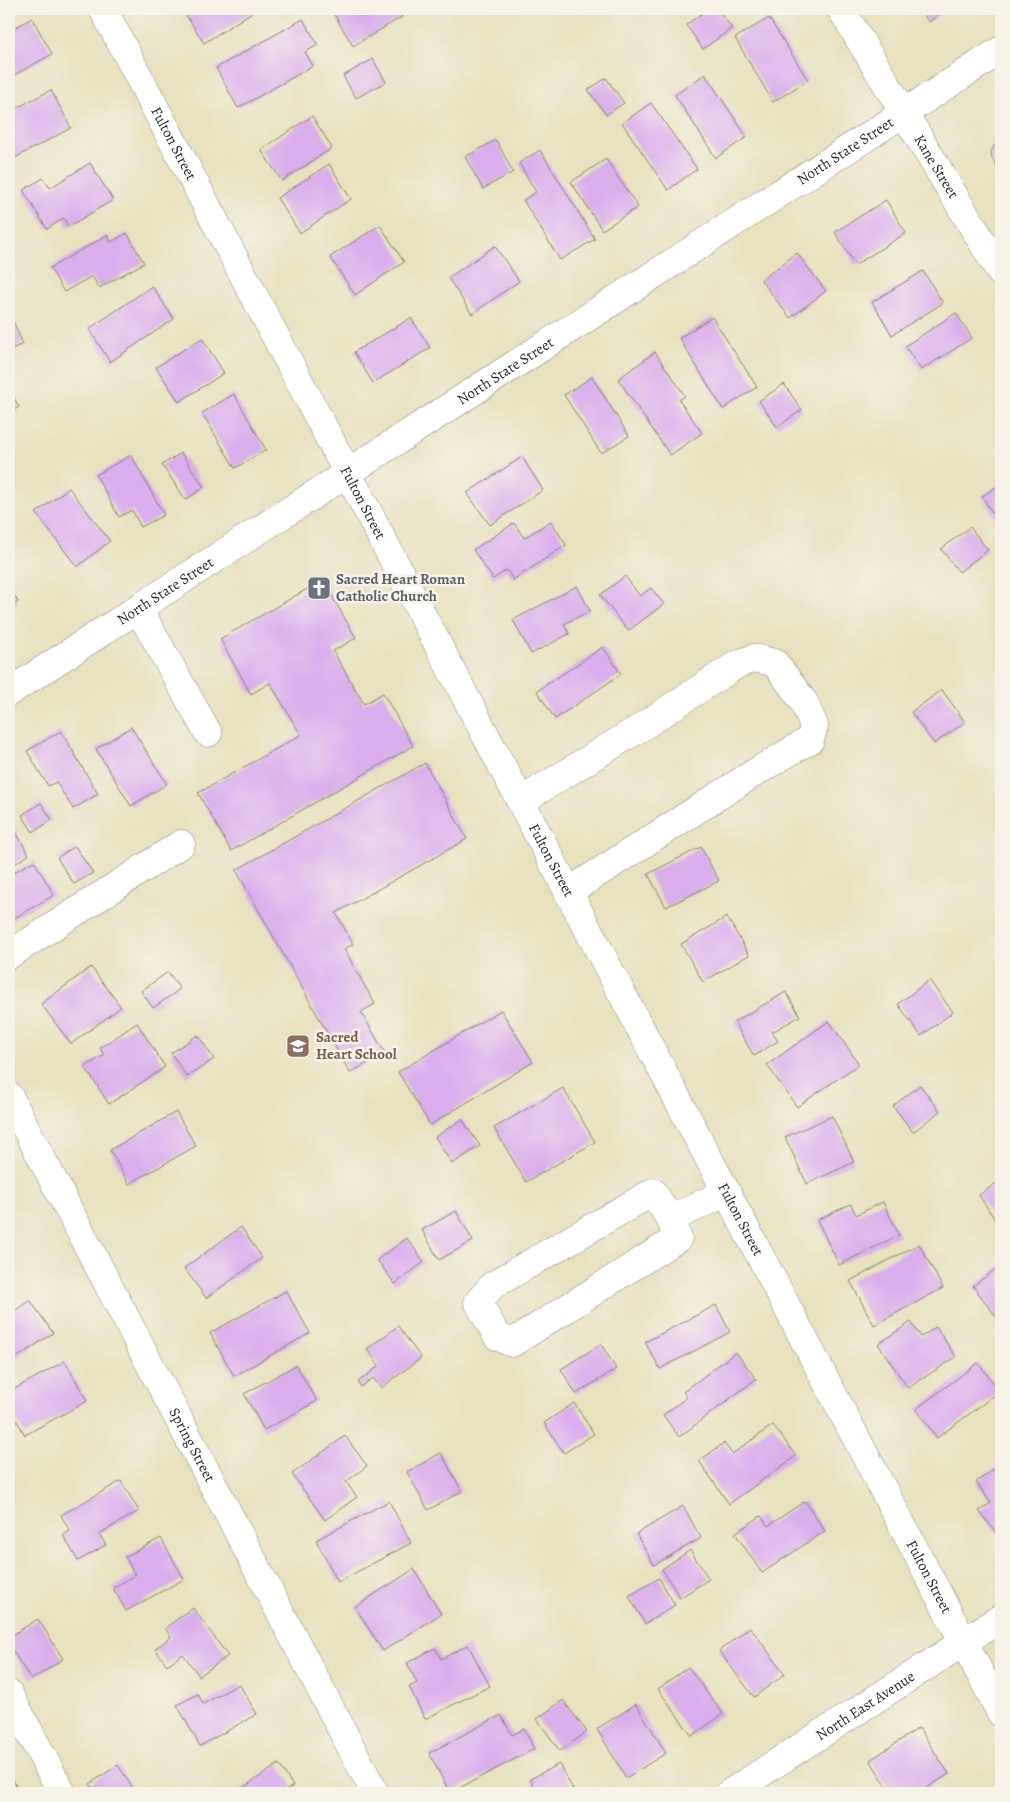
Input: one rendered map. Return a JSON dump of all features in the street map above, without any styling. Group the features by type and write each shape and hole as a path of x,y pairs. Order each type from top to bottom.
{"street":[{"name":"Fulton Street","path":"104,9 1001,1712"},
{"name":"Kane Street","path":"841,9 1001,273"},
{"name":"North State Street","path":"9,692 1001,50"},
{"path":"138,608 208,732"},
{"path":"521,802 736,666 754,658 775,663 804,702 814,726 810,740 759,770 568,892"},
{"path":"9,955 181,844"},
{"name":"Spring Street","path":"9,1096 374,1793"},
{"path":"653,1192 670,1219 678,1238 512,1343 497,1336 478,1302 493,1285 653,1192"},
{"path":"670,1219 727,1192"},
{"name":"North East Avenue","path":"730,1793 1001,1618"},
{"path":"9,1694 62,1793"}],"building":[{"path":"182,9 257,9 204,43"},
{"path":"331,9 397,9 402,17 353,46"},
{"path":"708,9 717,9 732,28 703,49 686,25"},
{"path":"919,9 947,9 929,22"},
{"path":"32,18 52,54 9,78 9,31"},
{"path":"769,18 808,80 773,102 735,38"},
{"path":"303,19 318,45 305,52 313,66 238,108 216,68"},
{"path":"373,59 386,82 356,98 343,76"},
{"path":"705,74 747,137 716,158 675,95"},
{"path":"606,78 624,103 606,115 588,90"},
{"path":"51,90 71,128 9,161 9,112"},
{"path":"651,103 697,169 668,190 622,123"},
{"path":"312,116 332,148 282,181 261,150"},
{"path":"496,140 513,172 483,189 465,157"},
{"path":"1001,141 1001,172 992,158 991,152 994,146"},
{"path":"540,150 595,239 560,260 523,200 536,192 519,163"},
{"path":"606,159 638,207 602,230 571,182"},
{"path":"90,163 113,200 68,227 64,218 47,229 23,190 43,178 50,188"},
{"path":"329,164 351,199 300,233 277,198"},
{"path":"886,200 906,233 855,265 835,232"},
{"path":"380,225 404,262 355,295 330,257"},
{"path":"127,233 144,263 99,288 92,276 64,292 50,268 107,235 111,242"},
{"path":"495,246 519,281 472,314 448,278"},
{"path":"797,253 826,291 790,318 761,280"},
{"path":"923,271 943,303 892,335 872,302"},
{"path":"152,286 174,319 110,362 89,329"},
{"path":"9,312 23,344 9,350"},
{"path":"956,313 972,338 921,370 905,346"},
{"path":"712,317 757,387 723,409 679,338"},
{"path":"411,318 430,348 373,383 354,352"},
{"path":"202,338 224,373 179,402 156,367"},
{"path":"655,352 685,396 679,400 702,433 670,455 618,379"},
{"path":"592,377 629,436 601,453 564,395"},
{"path":"784,384 802,410 777,427 759,401"},
{"path":"9,389 19,407 9,413"},
{"path":"234,394 266,450 235,468 202,413"},
{"path":"181,453 204,487 186,500 162,465"},
{"path":"131,455 164,515 141,527 132,510 119,517 96,475"},
{"path":"522,457 543,490 490,525 467,493"},
{"path":"1001,484 1001,527 982,496"},
{"path":"69,488 110,541 77,567 36,513"},
{"path":"551,521 566,545 513,580 507,570 493,579 473,550 514,523 524,538"},
{"path":"970,527 988,550 959,572 941,549"},
{"path":"625,576 640,596 651,588 664,604 628,631 600,595"},
{"path":"323,580 356,638 333,651 364,704 383,693 413,746 231,851 198,793 301,735 270,683 251,694 220,639"},
{"path":"577,586 590,611 564,624 569,634 531,654 513,620"},
{"path":"9,587 18,602 9,608"},
{"path":"603,647 621,674 555,719 537,691"},
{"path":"942,690 965,722 934,744 911,712"},
{"path":"131,727 167,784 131,806 96,749"},
{"path":"61,731 98,794 73,809 56,782 48,786 27,751"},
{"path":"425,763 467,839 336,913 353,944 344,949 375,1004 361,1012 385,1053 350,1073 236,870"},
{"path":"41,803 52,820 33,832 22,815"},
{"path":"9,820 29,855 9,867"},
{"path":"75,846 93,873 74,884 57,858"},
{"path":"701,847 719,881 666,907 648,874"},
{"path":"34,861 54,895 9,921 9,875"},
{"path":"727,917 749,955 703,982 681,944"},
{"path":"91,967 121,1007 71,1044 41,1004"},
{"path":"168,972 180,989 153,1008 141,991"},
{"path":"929,980 953,1012 921,1036 898,1004"},
{"path":"786,992 800,1016 772,1032 778,1041 754,1056 734,1022"},
{"path":"501,1010 533,1062 430,1125 398,1072"},
{"path":"829,1021 859,1064 797,1107 767,1065"},
{"path":"137,1023 165,1067 109,1104 85,1067 104,1055 100,1048"},
{"path":"198,1035 214,1059 187,1077 171,1053"},
{"path":"920,1085 940,1111 913,1132 893,1106"},
{"path":"563,1088 595,1142 526,1182 494,1128"},
{"path":"176,1112 196,1146 129,1184 110,1150"},
{"path":"832,1116 854,1162 807,1184 785,1137"},
{"path":"462,1119 480,1146 452,1164 435,1137"},
{"path":"1001,1180 1001,1229 979,1195"},
{"path":"883,1202 899,1235 839,1265 817,1220 851,1204 856,1215"},
{"path":"456,1211 473,1241 439,1260 422,1230"},
{"path":"241,1227 262,1258 206,1298 184,1268"},
{"path":"407,1238 424,1262 395,1284 377,1260"},
{"path":"919,1244 943,1288 874,1325 850,1281"},
{"path":"1000,1266 1001,1269 1001,1323 973,1286"},
{"path":"286,1291 310,1333 234,1376 210,1333"},
{"path":"30,1300 53,1333 9,1363 9,1315"},
{"path":"716,1305 730,1332 660,1369 645,1342"},
{"path":"911,1322 921,1337 936,1327 956,1357 908,1388 878,1344"},
{"path":"398,1326 421,1358 381,1388 373,1378 361,1387 358,1382 379,1366 367,1349"},
{"path":"601,1344 616,1369 576,1394 561,1369"},
{"path":"736,1352 756,1379 679,1437 663,1415 687,1397 683,1392"},
{"path":"65,1361 87,1401 25,1435 9,1407 9,1392"},
{"path":"978,1363 1000,1391 937,1438 916,1409"},
{"path":"296,1365 317,1401 264,1430 244,1394"},
{"path":"574,1403 594,1434 564,1453 544,1423"},
{"path":"773,1425 796,1456 729,1504 699,1461 724,1443 732,1454"},
{"path":"345,1436 367,1466 346,1482 357,1497 325,1520 292,1474"},
{"path":"441,1453 462,1491 428,1510 407,1472"},
{"path":"1001,1464 1001,1529 996,1533 979,1511 991,1503 976,1482"},
{"path":"121,1481 139,1511 99,1534 106,1545 78,1561 63,1535 70,1531 61,1515"},
{"path":"389,1501 411,1543 338,1582 316,1540"},
{"path":"805,1501 825,1531 762,1573 735,1533 761,1516 768,1526"},
{"path":"683,1506 701,1538 654,1565 636,1534"},
{"path":"161,1538 184,1579 126,1611 113,1588 135,1575 125,1557"},
{"path":"690,1550 709,1579 680,1598 662,1569"},
{"path":"414,1569 441,1614 383,1651 355,1607"},
{"path":"659,1578 675,1605 645,1624 629,1596"},
{"path":"193,1608 228,1656 199,1676 183,1654 167,1665 155,1649 171,1637 165,1628"},
{"path":"38,1619 63,1659 31,1680 9,1645 9,1637"},
{"path":"750,1627 785,1674 754,1697 719,1651"},
{"path":"468,1645 490,1686 425,1719 409,1687 417,1683 407,1663 435,1648 441,1659"},
{"path":"688,1667 723,1714 692,1736 658,1689"},
{"path":"239,1684 257,1714 200,1746 177,1705 198,1694 203,1704"},
{"path":"563,1700 587,1732 560,1751 537,1719"},
{"path":"636,1704 666,1753 626,1778 597,1729"},
{"path":"501,1715 512,1735 524,1729 534,1749 450,1793 429,1753"},
{"path":"919,1728 949,1774 919,1793 891,1793 870,1760"},
{"path":"279,1764 293,1786 282,1793 235,1793"},
{"path":"559,1764 575,1793 537,1793 530,1779"},
{"path":"118,1765 136,1793 96,1793 90,1784"},
{"path":"9,1774 21,1793 9,1793"}],"place":[{"name":"Sacred Heart Roman Catholic Church","path":"319,588"},
{"name":"Sacred Heart School","path":"298,1046"}]}
